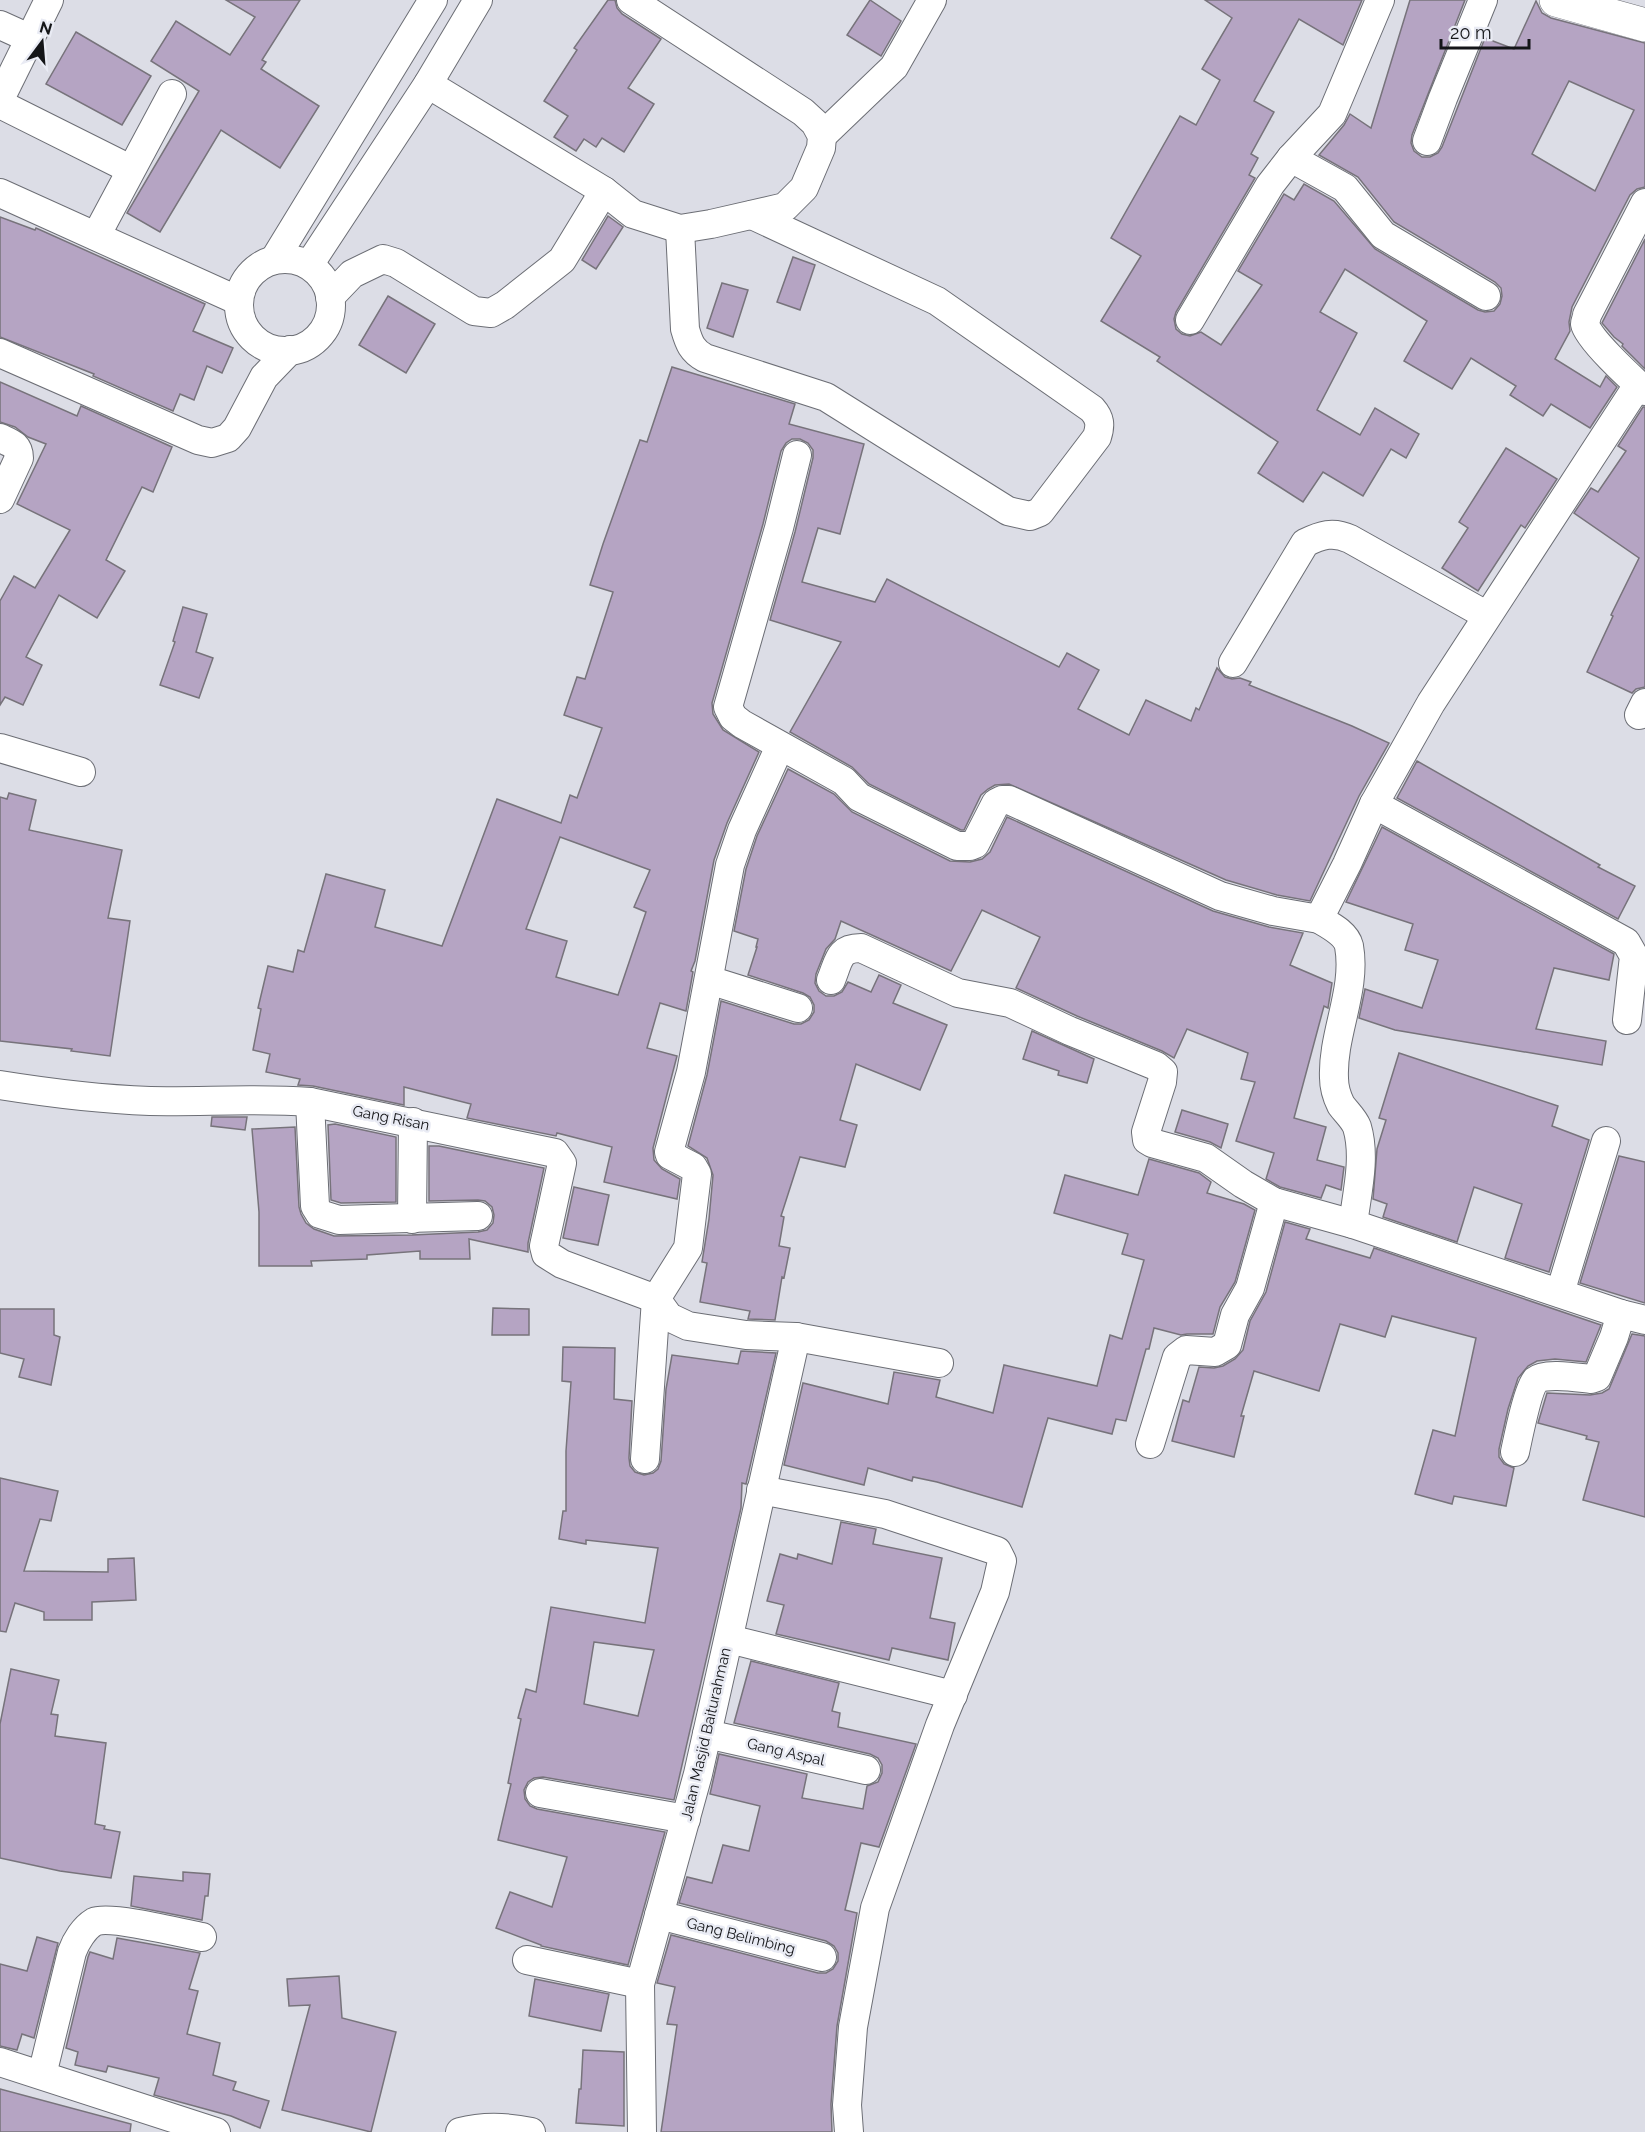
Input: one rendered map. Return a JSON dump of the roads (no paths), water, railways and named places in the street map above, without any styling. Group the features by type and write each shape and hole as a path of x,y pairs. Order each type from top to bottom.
{"street":[{"path":"0,99 49,0"},
{"path":"274,260 433,0"},
{"path":"320,279 428,84 478,0"},
{"path":"428,84 604,191 633,214 680,229 785,207 804,188 821,148 822,136 815,123 803,112 631,0"},
{"path":"822,136 894,67 932,0"},
{"path":"1190,320 1270,185 1291,158 1332,114 1380,0"},
{"path":"1427,141 1483,0"},
{"path":"1556,0 1645,25"},
{"path":"0,25 31,39"},
{"path":"96,236 172,94"},
{"path":"0,104 130,169"},
{"path":"1291,158 1345,188 1383,235 1486,296"},
{"path":"320,279 352,274 383,259 391,261 474,311 491,313 505,305 562,260 604,191"},
{"path":"0,193 206,286 242,292"},
{"path":"1319,919 1374,804 1431,703 1486,615 1642,388 1608,355 1585,324 1587,315 1645,203"},
{"path":"680,229 685,329 695,352 705,358 826,397 1008,511 1030,516 1040,512 1097,437 1100,429 1099,417 1092,409 937,301 752,215"},
{"path":"274,260 292,260 320,279 332,311 322,334 302,349 278,348 254,340 245,329 240,315 242,292 257,268 274,260"},
{"path":"0,353 198,440 212,443 228,438 237,428 278,348"},
{"path":"0,438 14,444 19,451 19,458 0,499"},
{"path":"797,455 779,528 728,707 733,717 844,781 859,797 957,846 975,844 996,803 1002,800 1009,801 1220,896 1274,911 1319,919 1337,929 1348,943 1351,971 1334,1057 1334,1079 1341,1104 1356,1125 1360,1145 1360,1167 1353,1224"},
{"path":"1233,663 1305,543 1329,534 1339,533 1486,615"},
{"path":"645,1459 656,1299 688,1248 697,1174 693,1167 670,1155 669,1152 691,1072 730,865 742,830 780,746"},
{"path":"0,748 81,772"},
{"path":"1374,804 1626,942 1635,956 1627,1020"},
{"path":"831,980 842,952 850,948 861,948 958,993 1010,1003 1156,1066 1163,1072 1162,1082 1146,1131 1148,1140 1206,1158 1274,1202 1353,1224 1633,1317 1597,1377 1591,1379 1558,1376 1541,1377 1536,1380 1531,1390 1515,1452"},
{"path":"709,980 798,1008"},
{"name":"Gang Risan","path":"0,1085 88,1098 152,1101 279,1100 310,1102 555,1153 562,1163 544,1246 546,1254 562,1264 656,1299"},
{"path":"310,1102 315,1206 320,1214 339,1220 478,1216"},
{"path":"412,1219 413,1122"},
{"path":"1560,1293 1606,1142"},
{"path":"1150,1444 1177,1357 1186,1350 1215,1352 1227,1345 1235,1315 1250,1288 1274,1202"},
{"path":"656,1299 669,1317 688,1326 746,1335 796,1337 939,1363"},
{"name":"Jalan Masjid Baiturahman","path":"642,2132 640,1984 707,1734 796,1337"},
{"path":"762,1490 885,1514 997,1551 1002,1561 995,1592 952,1695 875,1908 853,2027 847,2105 849,2132"},
{"path":"729,1639 952,1695"},
{"name":"Gang Aspal","path":"707,1734 866,1770"},
{"path":"540,1793 686,1819"},
{"name":"Gang Belimbing","path":"659,1915 822,1957"},
{"path":"42,2075 72,1952 76,1941 93,1923 112,1920 201,1937"},
{"path":"527,1960 640,1984"},
{"path":"0,2062 216,2132"},
{"path":"460,2132 514,2128 531,2132"}]}
